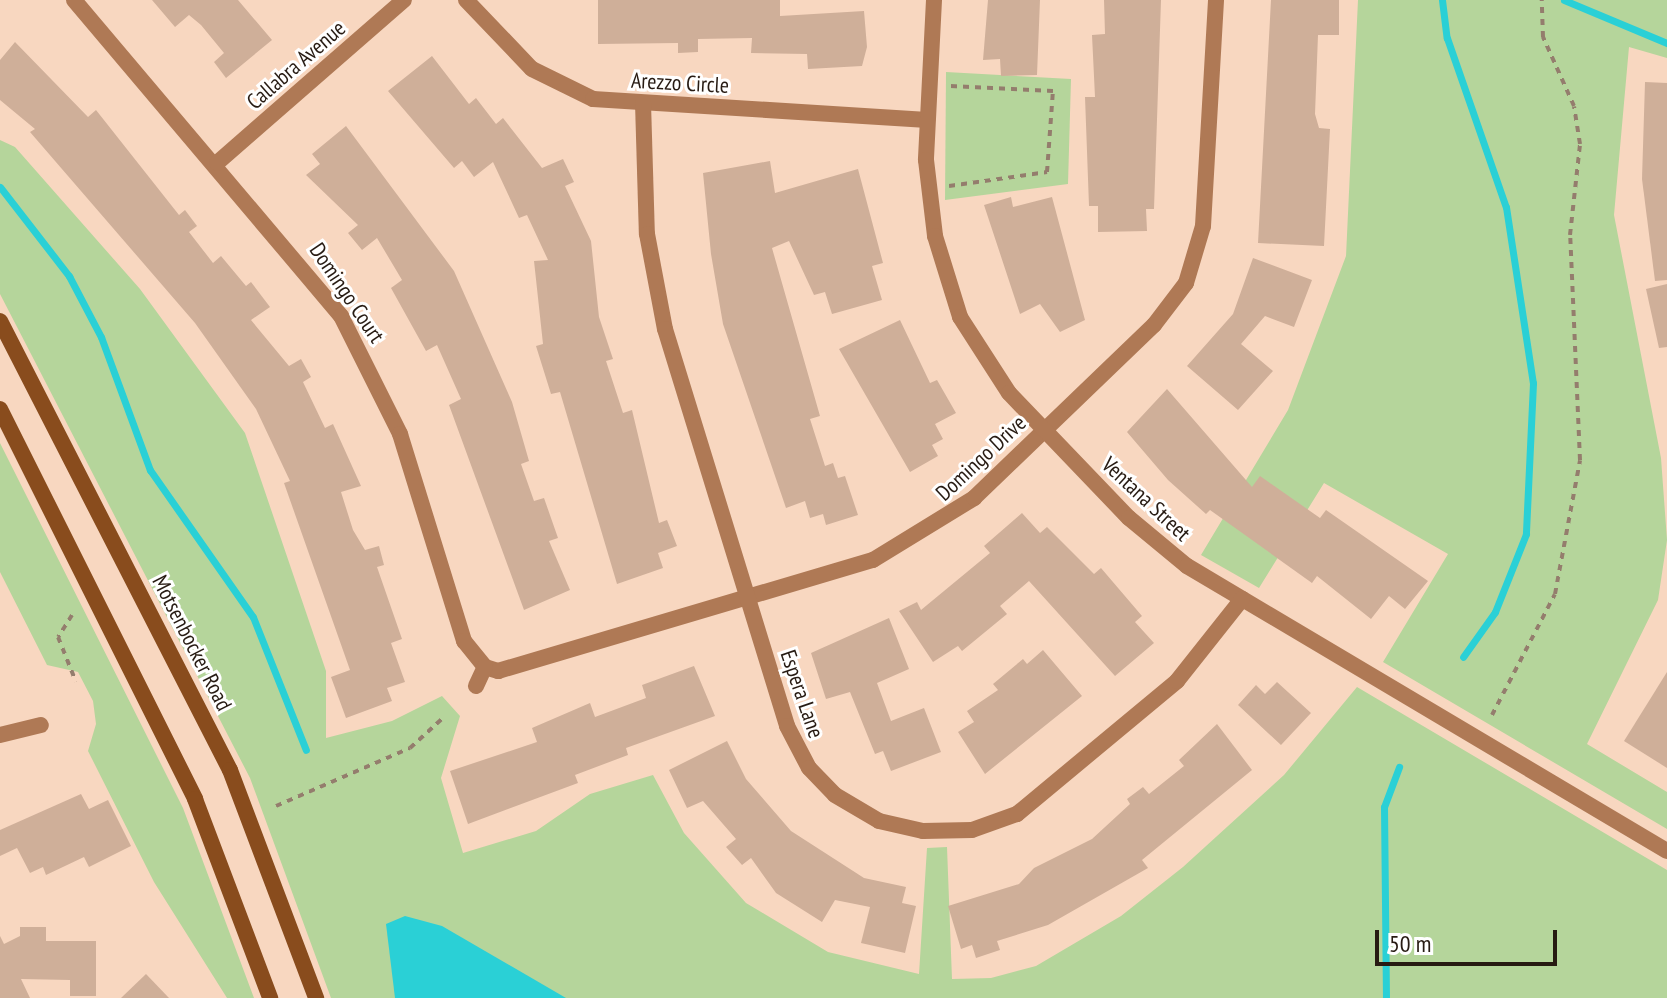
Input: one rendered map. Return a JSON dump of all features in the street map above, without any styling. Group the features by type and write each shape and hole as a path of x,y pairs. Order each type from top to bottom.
{"main road":[{"name":"Motsenbocker Road","path":"0,321 230,770 316,998"},
{"path":"0,409 195,799 270,998"}],"street":[{"name":"Domingo Court","path":"74,0 317,280 374,376 412,465 464,641 485,667"},
{"name":"Callabra Avenue","path":"217,163 404,0"},
{"name":"Arezzo Circle","path":"466,0 544,78 593,99 927,120"},
{"name":"Ventana Street","path":"934,0 927,120 930,203 950,292 991,370 1044,430 1155,542 1242,599 1667,851"},
{"name":"Domingo Drive","path":"485,667 526,667 747,599 917,539 974,498 1162,315 1192,268 1205,209 1216,0"},
{"name":"Espera Lane","path":"643,103 646,220 659,305 747,599 787,726 809,768 861,812 939,833 995,823 1050,793 1187,671 1242,599"},
{"path":"476,686 485,667"},
{"path":"0,735 41,725"}],"path":[{"path":"1492,715 1549,612 1580,460 1570,235 1580,144 1574,106 1543,37 1542,0"},
{"path":"943,86 1053,91 1047,172 943,187"},
{"path":"72,615 58,637 76,682"},
{"path":"276,806 410,748 444,717"}],"green space":[{"path":"1358,0 1667,0 1667,58 1629,47 1614,215 1661,458 1667,540 1658,600 1587,744 1667,792 1667,829 1383,662 1448,554 1324,483 1259,588 1201,555 1288,410 1346,256"},
{"path":"946,72 1071,79 1068,184 945,200"},
{"path":"0,140 15,147 140,289 245,433 326,671 326,738 392,721 442,696 460,716 441,778 463,853 536,831 590,794 653,775 684,833 746,903 828,952 919,974 927,848 947,847 952,979 991,978 1036,966 1121,916 1183,867 1284,775 1357,687 1667,870 1667,998 331,998 250,778 0,294"},
{"path":"0,443 183,808 254,998 227,998 154,882 88,751 96,724 93,701 78,672 47,665 0,572"}],"water":[{"path":"405,916 442,926 566,998 395,998 386,924"}],"building":[{"path":"152,0 238,0 272,40 226,78 214,62 224,53 201,25 189,15 175,27"},
{"path":"598,0 780,0 780,16 864,11 867,47 862,66 808,69 807,54 751,53 752,38 698,39 698,52 678,53 678,43 598,44"},
{"path":"988,0 1040,0 1037,75 1001,76 1000,59 983,60"},
{"path":"1104,0 1161,0 1154,209 1146,209 1147,231 1098,232 1098,206 1089,206 1085,97 1095,97 1092,35 1105,34"},
{"path":"1271,0 1339,0 1339,35 1318,35 1315,114 1319,128 1330,129 1324,246 1258,243"},
{"path":"15,42 88,117 96,110 179,215 185,210 197,226 189,232 213,263 221,256 246,286 251,282 270,307 251,320 289,366 301,359 311,377 303,382 325,428 333,424 361,486 341,492 353,530 365,550 379,546 384,565 377,567 402,639 391,643 405,682 387,688 392,701 346,718 331,677 350,670 284,483 290,481 256,409 195,323 30,132 35,129 0,100 0,60"},
{"path":"432,56 469,104 476,98 496,124 503,118 542,168 563,159 574,182 565,186 591,241 599,317 613,359 606,361 623,413 632,410 659,523 667,520 677,546 658,553 663,568 617,584 560,392 551,394 536,346 543,344 534,261 548,260 527,215 519,218 493,162 474,177 462,161 454,168 388,91"},
{"path":"1645,82 1667,83 1667,280 1655,281 1642,179"},
{"path":"346,126 454,271 512,402 529,461 521,464 534,501 544,498 558,538 549,541 570,590 524,610 449,405 461,399 437,345 426,351 391,288 402,280 377,238 362,250 348,233 358,225 306,175 320,164 312,154"},
{"path":"770,161 775,193 858,169 883,263 872,266 882,300 832,314 825,292 814,295 789,241 772,248 820,416 810,419 825,466 833,463 838,478 845,476 858,515 826,525 823,514 810,518 805,501 786,508 723,324 711,254 703,173"},
{"path":"1011,197 1013,207 1052,197 1085,320 1060,332 1040,304 1020,314 984,205"},
{"path":"1253,258 1312,280 1294,327 1265,316 1241,344 1273,371 1238,410 1187,366 1233,314"},
{"path":"1667,284 1667,347 1659,348 1646,289"},
{"path":"900,320 930,383 937,380 956,413 935,424 943,439 932,445 938,456 910,472 839,349"},
{"path":"1167,389 1252,487 1260,476 1320,518 1326,510 1428,581 1405,609 1389,596 1371,619 1317,576 1312,583 1210,510 1206,514 1168,480 1127,432"},
{"path":"1022,513 1040,533 1047,527 1094,574 1101,568 1142,616 1135,622 1154,643 1115,676 1029,581 1000,606 1007,614 962,651 958,646 933,662 899,611 917,602 921,610 990,553 984,546"},
{"path":"889,618 909,669 877,683 891,721 924,708 941,752 891,771 883,751 875,754 850,692 826,699 811,653"},
{"path":"1043,650 1082,696 985,774 958,732 974,722 967,711 998,690 993,684 1023,659 1027,664"},
{"path":"694,666 715,716 626,748 628,755 575,775 578,783 468,824 450,771 537,742 532,728 590,703 595,717 646,698 642,685"},
{"path":"1667,672 1667,768 1624,741"},
{"path":"1277,682 1311,713 1281,745 1238,705 1256,685 1265,694"},
{"path":"1217,724 1252,770 1142,860 1148,868 1048,925 997,941 1000,950 976,958 972,945 961,949 948,906 1019,884 1034,868 1092,839 1130,804 1127,799 1143,787 1149,794 1184,766 1179,760"},
{"path":"727,741 746,779 791,831 864,878 906,887 902,903 916,906 905,953 861,943 870,907 835,900 822,922 776,893 751,858 742,865 726,847 736,839 703,801 687,808 669,770"},
{"path":"81,794 89,809 108,800 131,846 89,867 84,857 46,875 43,867 30,873 17,848 0,856 0,830"},
{"path":"20,927 46,927 46,941 96,941 96,996 70,996 70,980 21,979 30,998 0,998 0,936 4,944 20,936"},
{"path":"146,974 169,998 121,998"}],"waterway":[{"path":"1442,0 1447,38 1506,207 1533,383 1526,534 1495,612 1463,657"},
{"path":"1564,0 1667,43"},
{"path":"0,187 69,276 101,337 150,470 253,617 306,750"},
{"path":"1386,998 1384,807 1399,767"}]}
